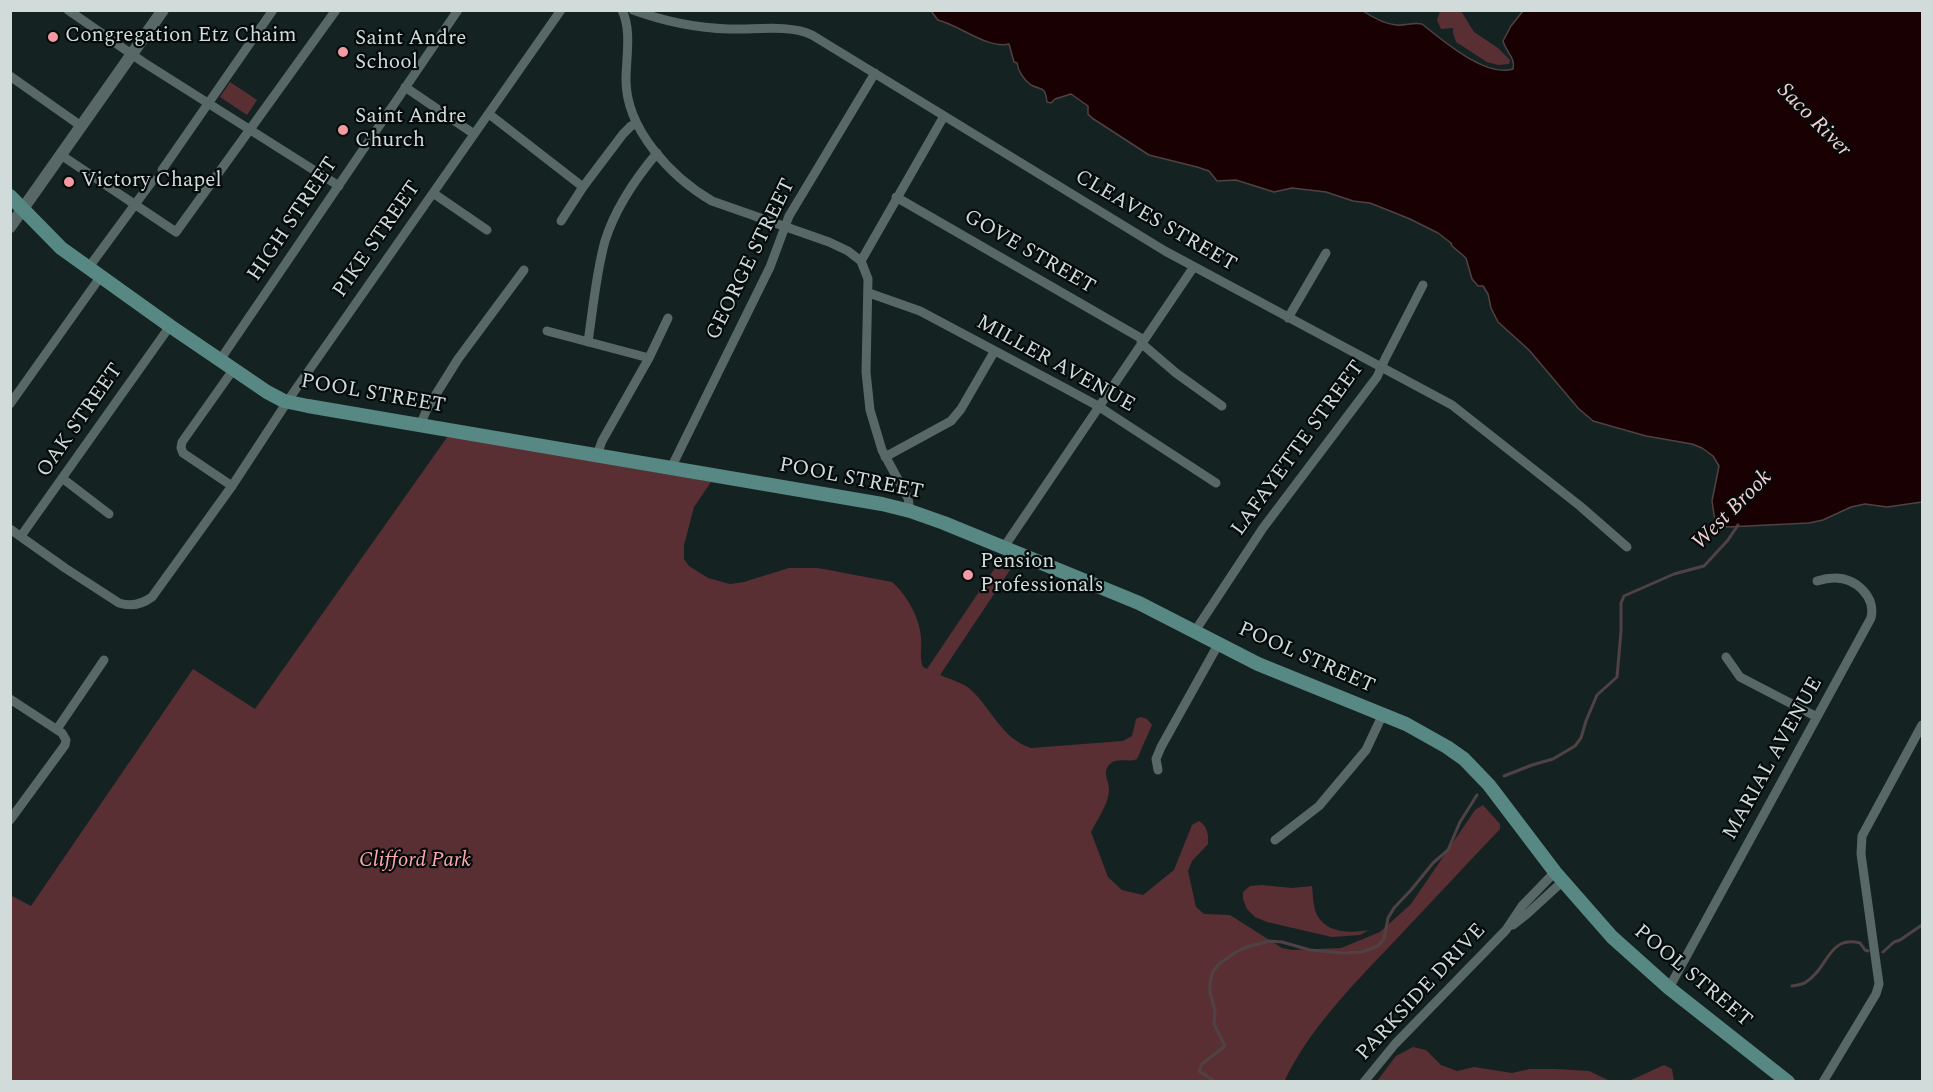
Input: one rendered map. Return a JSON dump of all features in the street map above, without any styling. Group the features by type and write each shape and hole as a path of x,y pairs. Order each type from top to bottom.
{"main road":[{"name":"POOL STREET","path":"10,196 61,248 233,370 273,396 287,402 882,504 910,511 1139,603 1278,673 1424,733 1464,759 1489,785 1559,877 1612,937 1669,988 1788,1082"}],"street":[{"path":"68,10 132,54 339,186"},
{"path":"10,227 163,10"},
{"path":"162,170 273,10"},
{"path":"62,155 176,232 336,10"},
{"name":"HIGH STREET","path":"220,360 458,10"},
{"name":"PIKE STREET","path":"21,536 111,598 124,604 136,605 154,595 561,10"},
{"path":"622,10 627,24 627,91 636,124 657,153 685,181 706,197 726,207 786,226 848,250 861,261 866,272 869,293 867,385 874,427 885,457 909,498 910,511"},
{"name":"CLEAVES STREET","path":"633,10 698,26 805,32 1193,268 1440,398 1467,416 1580,506 1627,547"},
{"name":"GEORGE STREET","path":"671,468 770,267 789,216 875,73"},
{"path":"10,76 81,126"},
{"path":"405,87 474,135"},
{"path":"489,114 583,187"},
{"path":"861,261 944,116"},
{"path":"561,221 583,187 623,134 636,124"},
{"path":"588,342 606,239 625,199 657,153"},
{"path":"89,267 153,180"},
{"path":"433,193 487,230"},
{"name":"GOVE STREET","path":"897,197 1143,342 1176,373 1221,406"},
{"path":"1288,318 1326,253"},
{"path":"1004,548 1193,268"},
{"path":"420,425 428,407 452,369 524,270"},
{"path":"10,404 101,276"},
{"name":"LAFAYETTE STREET","path":"1196,631 1263,528 1377,377 1424,285"},
{"name":"MILLER AVENUE","path":"869,293 920,311 1098,406 1216,483"},
{"path":"597,455 602,441 649,358 668,318"},
{"name":"OAK STREET","path":"21,536 170,326"},
{"path":"547,331 649,358"},
{"path":"885,457 951,421 961,409 994,352"},
{"path":"232,486 183,453 181,448 182,442 233,370"},
{"path":"62,478 109,514"},
{"path":"10,529 21,536"},
{"name":"MARIAL AVENUE","path":"1669,988 1870,618 1872,611 1864,590 1854,583 1838,578 1816,580"},
{"path":"1158,770 1156,759 1161,747 1219,643"},
{"path":"1726,657 1740,676 1817,717"},
{"path":"57,729 104,660"},
{"path":"10,699 57,729 65,738 64,746 10,820"},
{"path":"1275,840 1319,806 1366,750 1382,716"},
{"path":"1823,1082 1876,994 1879,984 1861,854 1862,836 1923,725"},
{"name":"PARKSIDE DRIVE","path":"1364,1082 1410,1027 1506,930 1527,914 1559,877"}],"green space":[{"path":"1440,11 1461,11 1474,32 1498,48 1510,60 1509,64 1498,65 1487,62 1456,42 1453,28 1441,29 1437,20"},
{"path":"230,82 257,100 247,115 220,97"},
{"name":"Clifford Park","path":"448,436 711,482 694,507 684,545 684,559 689,566 708,578 730,584 789,568 818,568 892,582 908,600 915,615 920,630 922,664 927,669 1003,556 1016,561 940,675 970,689 1004,730 1031,748 1123,741 1132,736 1136,719 1141,717 1147,719 1152,725 1137,759 1116,761 1107,767 1108,796 1091,832 1108,877 1122,890 1143,895 1174,870 1192,825 1199,821 1206,828 1208,844 1192,861 1188,871 1196,907 1204,914 1230,915 1282,948 1292,950 1341,948 1380,932 1411,904 1475,810 1483,805 1500,824 1500,829 1344,995 1305,1045 1284,1082 11,1081 10,895 31,906 193,669 255,709"},
{"path":"1250,886 1292,888 1312,886 1317,915 1327,926 1347,932 1369,930 1360,935 1332,937 1267,922 1255,917 1247,909 1243,892"},
{"path":"1413,1047 1426,1050 1441,1065 1457,1071 1474,1067 1512,1073 1530,1069 1555,1069 1589,1071 1608,1080 1629,1081 1377,1081 1396,1056"},
{"path":"1664,1065 1672,1069 1674,1081 1629,1081"}],"water":[{"name":"Saco River","path":"931,11 1363,11 1378,20 1392,24 1422,24 1465,56 1490,68 1502,70 1513,69 1512,58 1503,41 1523,11 1922,11 1922,502 1887,507 1865,504 1809,523 1727,527 1715,521 1712,501 1719,466 1713,456 1692,444 1646,436 1593,421 1578,408 1529,350 1498,322 1491,308 1488,294 1483,286 1478,286 1472,279 1466,258 1438,233 1370,203 1353,201 1326,192 1292,188 1274,192 1236,180 1217,181 1209,171 1149,155 1092,118 1088,114 1088,106 1071,94 1055,99 1051,103 1047,102 1044,91 1031,85 1022,75 1017,63 1014,62 1009,44 1000,45 982,40 938,20"}],"waterway":[{"name":"West Brook","path":"1504,776 1553,759 1575,746 1581,738 1597,695 1617,677 1621,603 1624,596 1674,574 1704,566 1728,540 1738,525"},
{"name":"West Brook","path":"1216,1082 1199,1071 1202,1064 1225,1046 1214,1024 1215,1011 1210,992 1213,971 1219,964 1236,952 1269,941 1282,942 1310,950 1343,953 1362,952 1378,946 1384,939 1388,918 1394,908 1433,863 1448,850 1460,822 1477,795"},
{"path":"1883,952 1894,942 1922,925"},
{"path":"1792,986 1803,984 1813,976 1835,948 1841,944 1860,943 1868,951"}],"place":[{"name":"Congregation Etz Chaim","path":"53,37"},
{"name":"Saint Andre School","path":"343,52"},
{"name":"Saint Andre Church","path":"343,130"},
{"name":"Victory Chapel","path":"69,182"},
{"name":"Pension Professionals","path":"968,575"}]}
